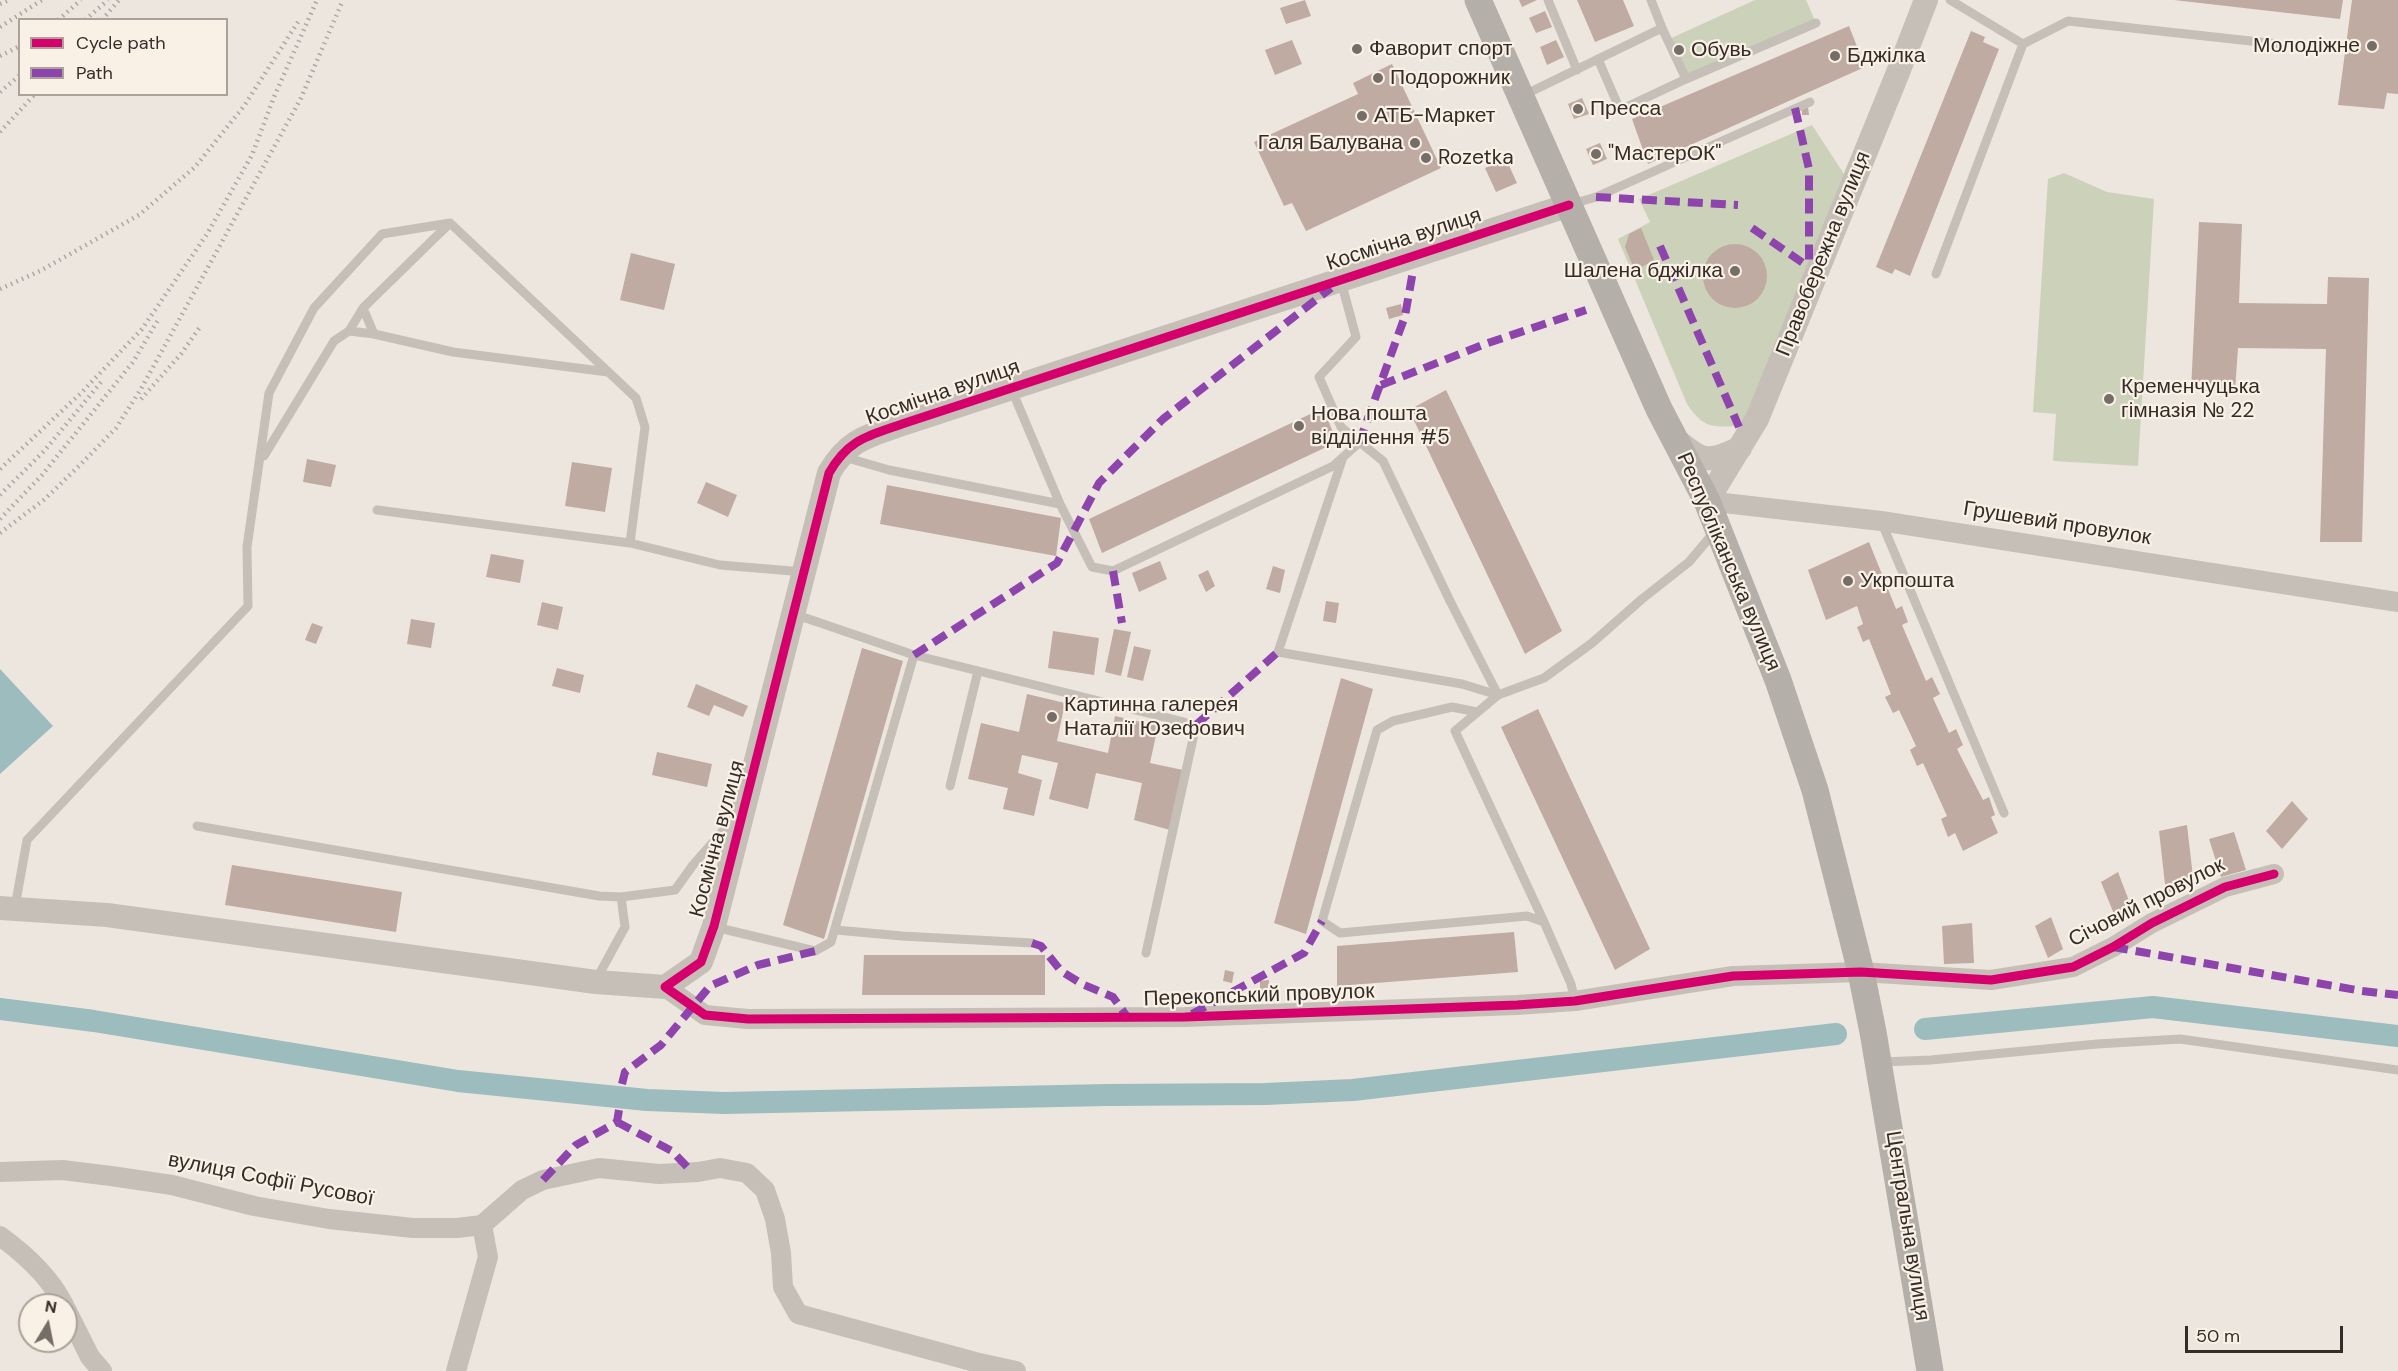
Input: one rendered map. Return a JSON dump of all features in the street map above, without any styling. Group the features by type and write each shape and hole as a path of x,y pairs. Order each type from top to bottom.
{"main road":[{"name":"Республіканська вулиця","path":"1478,0 1654,399 1707,501 1778,680 1815,790 1861,972 1881,1072"},
{"name":"Центральна вулиця","path":"1881,1072 1930,1371"}],"street":[{"name":"Правобережна вулиця","path":"1707,501 1757,419 1926,0"},
{"name":"Космічна вулиця","path":"665,987 701,962 714,926 829,473 839,456 856,441 1569,205"},
{"path":"1675,439 1695,456 1718,459 1740,448"},
{"name":"Грушевий провулок","path":"1707,501 1881,521 2398,602"},
{"name":"Січовий провулок","path":"1861,972 1991,980 2073,967 2196,900 2225,887 2274,874"},
{"path":"8,908 107,915 596,982 665,987"},
{"name":"Перекопський провулок","path":"665,987 705,1015 748,1019 1185,1017 1517,1005 1575,1001 1733,976 1861,972"},
{"path":"456,1371 488,1257 482,1225 522,1190 543,1180 599,1168 659,1174 698,1172 720,1168 747,1173 765,1190 775,1219 781,1253 783,1287 798,1314 845,1325 974,1367 1016,1371"},
{"name":"вулиця Софії Русової","path":"0,1172 62,1170 111,1176 172,1185 265,1208 381,1225 457,1228 482,1225"},
{"path":"0,1236 24,1253 57,1293"},
{"path":"78,1333 90,1357 102,1371"}],"lane":[{"path":"1548,0 1577,70"},
{"path":"1651,0 1686,79"},
{"path":"1950,0 2023,44"},
{"path":"1936,274 2023,44 2068,21 2278,44"},
{"path":"1598,59 1620,111 1686,79 1816,23"},
{"path":"1521,97 1662,28"},
{"path":"1569,205 1596,197 1810,102"},
{"path":"261,460 334,341 349,331 363,308 450,223"},
{"path":"450,223 636,399 645,427 630,543"},
{"path":"8,908 27,840 248,606 247,547 269,393 314,308 381,234 450,223"},
{"path":"1341,280 1356,337 1319,377 1341,427 1383,461 1498,695"},
{"path":"363,308 374,334"},
{"path":"349,331 374,334 453,352 608,372"},
{"path":"1011,388 1060,504 1092,567 1113,571 1333,466 1359,443"},
{"path":"839,456 889,470 1060,504"},
{"path":"1343,457 1278,652 1461,684 1498,695"},
{"path":"377,510 630,543 720,565 804,572"},
{"path":"1881,521 2004,813"},
{"path":"1575,1001 1571,984 1544,922 1455,731 1498,695 1544,678 1592,643 1689,562 1718,529"},
{"path":"794,614 914,655 1197,725 1146,953"},
{"path":"714,926 815,951 831,942 914,655"},
{"path":"950,786 978,671"},
{"path":"1477,712 1452,707 1424,712 1393,721 1377,730 1322,921 1340,933 1527,916 1544,922"},
{"path":"197,826 599,897 621,897 675,890 693,865 745,806"},
{"path":"596,982 625,927 621,897"},
{"path":"836,930 1032,943"},
{"path":"1881,1072 1931,1060 2097,1044 2180,1039 2398,1070"}],"green space":[{"path":"1755,0 1806,0 1816,23 1686,79 1667,40"},
{"path":"1812,125 1844,174 1747,415 1737,426 1713,426 1697,417 1687,404 1618,239 1650,222 1639,199"},
{"path":"2064,173 2107,192 2154,199 2138,466 2053,461 2056,414 2033,412 2048,179"}],"water":[{"path":"0,669 53,726 0,774"}],"building":[{"path":"1305,0 1311,16 1286,24 1280,8"},
{"path":"1519,0 1537,0 1522,7"},
{"path":"1577,0 1623,0 1634,26 1595,42"},
{"path":"2174,0 2343,0 2340,19"},
{"name":"Молодіжне","path":"2352,0 2398,0 2398,94 2387,93 2384,109 2338,105"},
{"path":"1545,11 1552,27 1536,33 1529,18"},
{"path":"1849,26 1865,67 1648,164 1632,119"},
{"path":"1971,31 1985,37 1983,42 1999,49 1910,276 1895,269 1892,274 1876,267"},
{"path":"1292,40 1302,64 1275,75 1265,50"},
{"path":"1556,40 1564,57 1547,65 1540,47"},
{"name":"Обувь","path":"1680,45 1683,52 1677,55 1674,48"},
{"path":"1392,64 1441,168 1306,231 1292,203 1284,206 1254,142 1358,94 1353,83"},
{"name":"Пресса","path":"1582,98 1589,114 1574,119 1568,104"},
{"path":"1802,107 1808,107 1809,115 1802,115"},
{"name":"\"МастерОК\"","path":"1600,143 1607,159 1593,165 1586,149"},
{"path":"1506,159 1517,183 1496,192 1485,168"},
{"path":"2199,222 2242,224 2239,303 2327,304 2328,277 2369,278 2362,542 2320,542 2326,349 2238,348 2235,391 2191,391"},
{"path":"1641,228 1654,260 1635,271 1625,247 1629,234"},
{"name":"Шалена бджілка","path":"1729,244 1741,244 1758,253 1765,264 1767,276 1765,288 1758,299 1741,308 1729,308 1717,303 1708,294 1703,282 1703,270 1708,258 1717,249"},
{"path":"631,253 675,264 664,310 620,300"},
{"path":"1401,304 1403,315 1389,319 1386,308"},
{"path":"1446,390 1562,631 1525,654 1409,410"},
{"path":"1323,408 1337,442 1102,553 1089,519"},
{"path":"307,459 336,465 331,487 303,482"},
{"path":"572,462 612,468 605,512 565,506"},
{"path":"706,482 737,495 728,517 697,503"},
{"path":"887,485 1061,518 1056,556 880,524"},
{"path":"1869,542 1896,609 1902,606 1908,622 1902,625 1926,681 1932,677 1940,694 1933,698 1949,733 1956,729 1963,745 1957,749 1983,800 1989,797 1995,815 1991,817 1998,833 1963,851 1955,833 1948,837 1941,819 1947,816 1923,763 1917,766 1910,750 1916,746 1899,710 1893,713 1885,697 1891,694 1869,639 1863,642 1857,627 1863,624 1857,606 1826,620 1808,570"},
{"path":"491,554 524,560 520,583 486,577"},
{"path":"1160,561 1167,579 1139,592 1132,573"},
{"path":"1273,566 1285,570 1280,593 1266,589"},
{"path":"1208,570 1215,586 1206,592 1198,575"},
{"path":"1326,601 1339,603 1336,623 1323,621"},
{"path":"542,602 563,607 558,630 537,625"},
{"path":"411,619 435,623 431,648 407,644"},
{"path":"312,623 323,627 316,644 305,640"},
{"path":"1114,629 1131,632 1121,676 1105,672"},
{"path":"1053,631 1099,638 1094,675 1048,668"},
{"path":"1134,646 1151,650 1143,681 1127,677"},
{"path":"862,648 903,661 824,939 783,925"},
{"path":"557,668 584,675 580,693 552,686"},
{"path":"1341,678 1373,689 1306,934 1274,923"},
{"path":"696,684 748,706 743,717 714,705 709,716 687,707"},
{"path":"1027,694 1065,703 1057,741 1108,753 1115,716 1158,726 1150,763 1183,770 1170,830 1134,820 1142,783 1096,773 1088,809 1049,799 1058,763 1022,755 1018,773 1042,780 1034,816 1003,809 1008,788 968,779 981,723 1019,732"},
{"path":"1538,709 1650,949 1615,970 1501,727"},
{"path":"657,752 712,764 707,787 652,775"},
{"path":"2292,801 2308,819 2282,849 2266,831"},
{"path":"2187,825 2194,886 2166,893 2159,831"},
{"path":"2234,832 2246,870 2221,877 2209,839"},
{"path":"232,865 402,892 396,932 225,905"},
{"path":"2118,872 2134,914 2118,924 2101,882"},
{"path":"2051,917 2063,949 2048,958 2035,926"},
{"path":"1972,923 1974,963 1944,964 1942,926"},
{"path":"1514,932 1518,972 1337,986 1337,946"},
{"path":"864,955 1045,955 1045,995 862,995"},
{"path":"1225,970 1234,972 1232,983 1223,981"},
{"path":"1269,980 1269,992 1260,991 1260,981"}],"waterway":[{"path":"1925,1029 2153,1007 2398,1036"},
{"path":"0,1009 94,1021 458,1081 647,1100 724,1103 1265,1094 1353,1090 1836,1034"}],"railway":[{"path":"0,4 9,0"},
{"path":"0,27 42,0"},
{"path":"60,18 81,0"},
{"path":"87,18 108,0"},
{"path":"104,18 119,0"},
{"path":"0,469 82,392 142,329 207,234 252,155 274,97 317,0"},
{"path":"0,533 45,499 116,428 141,389 301,98 343,0"},
{"path":"0,289 40,271 139,215 195,167 244,106 298,22"},
{"path":"0,56 18,47"},
{"path":"0,92 18,77"},
{"path":"0,132 33,96"},
{"path":"0,519 42,475 133,362 158,320"},
{"path":"141,399 181,354 200,327"},
{"path":"0,495 45,450 102,381"}],"marked path":[{"path":"1795,108 1809,169 1809,267"},
{"path":"1596,197 1738,205"},
{"path":"1752,228 1809,267"},
{"path":"1660,246 1739,427"},
{"path":"1359,443 1405,316 1413,271"},
{"path":"914,655 1057,563 1099,483 1163,419 1331,288"},
{"path":"1381,385 1485,344 1586,310"},
{"path":"1113,571 1122,623"},
{"path":"1196,725 1278,652"},
{"path":"1192,1014 1304,953 1322,921"},
{"path":"1032,943 1041,946 1061,971 1082,984 1113,997 1128,1018"},
{"path":"2113,947 2362,991 2398,995"},
{"path":"622,1084 625,1072 661,1045 710,986 758,965 815,951"},
{"path":"617,1122 619,1110"},
{"path":"617,1122 672,1151 692,1172"},
{"path":"543,1180 576,1145 617,1122"}],"cycle path":[{"path":"1569,205 905,423 870,435 852,445 829,473 714,926 701,962 665,987 705,1015 748,1019 1185,1017 1575,1001 1733,976 1861,972 1991,980 2073,967 2113,947 2152,923 2225,887 2274,874"}],"place":[{"name":"Молодіжне","path":"2372,46"},
{"name":"Фаворит спорт","path":"1357,49"},
{"name":"Обувь","path":"1679,50"},
{"name":"Бджілка","path":"1835,56"},
{"name":"Подорожник","path":"1378,78"},
{"name":"Пресса","path":"1578,109"},
{"name":"АТБ-Маркет","path":"1362,116"},
{"name":"Галя Балувана","path":"1415,143"},
{"name":"\"МастерОК\"","path":"1596,154"},
{"name":"Rozetka","path":"1426,158"},
{"name":"Шалена бджілка","path":"1735,271"},
{"name":"Кременчуцька гімназія № 22","path":"2109,399"},
{"name":"Нова пошта відділення #5","path":"1299,426"},
{"name":"Укрпошта","path":"1848,581"},
{"name":"Картинна галерея Наталії Юзефович","path":"1052,717"}]}
